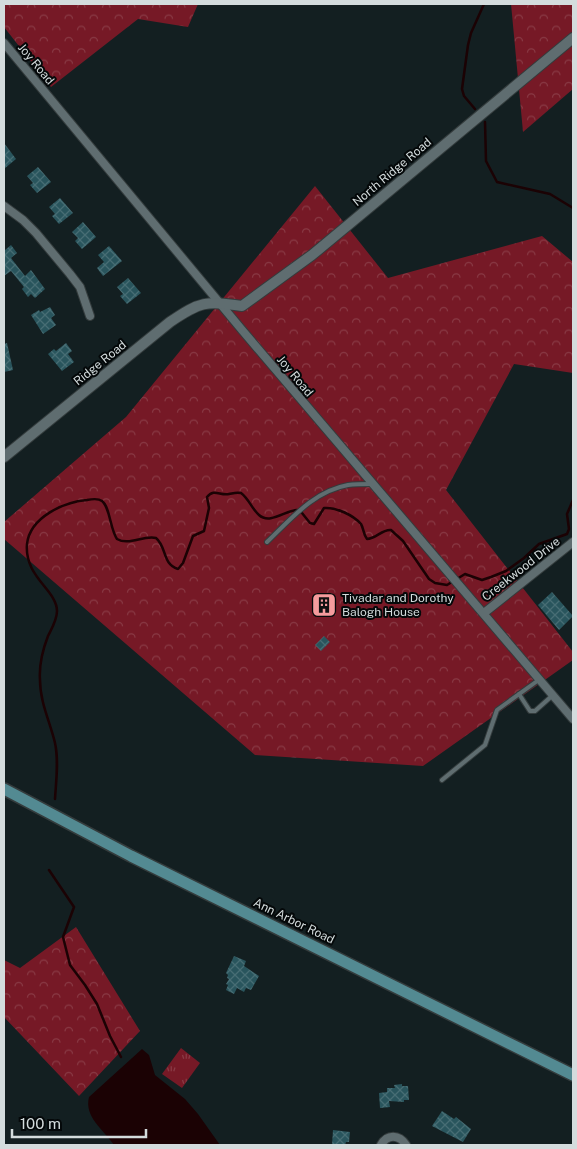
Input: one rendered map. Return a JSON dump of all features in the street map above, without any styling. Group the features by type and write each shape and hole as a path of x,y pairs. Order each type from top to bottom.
{"main road":[{"name":"Ann Arbor Road","path":"4,789 131,856 573,1075"}],"street":[{"name":"North Ridge Road","path":"219,303 242,306 312,254 573,38"},
{"name":"Joy Road","path":"4,43 219,303 573,719"},
{"path":"4,206 23,220 36,233 80,287 90,316"},
{"name":"Ridge Road","path":"4,457 170,322 188,310 204,303 219,303"},
{"name":"Creekwood Drive","path":"484,613 573,542"},
{"path":"381,1145 386,1139 394,1136 401,1139 406,1145"}],"lane":[{"path":"267,542 313,499 331,490 348,485 372,484"},
{"path":"442,780 485,745 497,710 540,680"},
{"path":"519,694 530,711 534,711 553,695"}],"green space":[{"path":"4,4 198,4 188,27 138,19 51,87 4,27"},
{"path":"511,4 573,4 573,89 523,132"},
{"path":"315,186 388,278 542,236 573,262 573,373 514,364 446,490 573,652 573,660 423,766 255,755 4,539 4,522 126,417"},
{"path":"76,927 140,1031 79,1096 4,1017 4,960 20,968"},
{"path":"181,1048 200,1063 182,1088 162,1074"}],"shaded area":[{"path":"142,1049 149,1055 155,1075 185,1099 220,1145 114,1145 100,1128 89,1111 89,1097"}],"building":[{"path":"4,143 16,159 4,169"},
{"path":"38,167 51,182 37,193 30,185 33,183 27,176"},
{"path":"60,198 73,213 59,224 52,216 55,214 49,207"},
{"path":"83,222 96,237 82,249 75,241 78,238 72,232"},
{"path":"11,245 17,253 11,258 25,276 31,270 45,289 35,298 31,294 28,297 22,289 24,287 11,271 4,276 4,249"},
{"path":"109,246 122,261 103,276 97,268 104,262 98,255"},
{"path":"128,278 141,293 127,304 120,296 123,294 117,287"},
{"path":"50,307 55,315 51,318 56,325 43,334 31,315 39,310 40,312"},
{"path":"7,343 13,370 4,372 4,344"},
{"path":"66,343 72,351 68,354 74,362 62,371 48,354 54,349 56,351"},
{"path":"552,592 573,616 559,630 538,605"},
{"name":"Tivadar and Dorothy Balogh House","path":"317,596 335,600 331,614 314,610"},
{"path":"324,636 330,642 321,651 315,645"},
{"path":"234,956 246,961 244,966 259,976 251,990 246,988 244,992 237,988 234,994 226,990 228,985 226,984 229,979 226,973"},
{"path":"402,1084 402,1086 408,1086 409,1100 404,1100 404,1102 389,1101 390,1107 380,1108 379,1093 387,1092 387,1088 395,1088 394,1085"},
{"path":"442,1111 454,1119 456,1117 471,1129 463,1142 432,1126"},
{"path":"333,1130 350,1132 349,1142 346,1142 345,1145 332,1145"}],"waterway":[{"path":"475,109 464,96 462,89 471,33 484,4"},
{"path":"485,122 486,161 497,182 550,194 573,208"},
{"path":"55,799 57,757 40,688 40,675 44,646 55,621 57,611 56,603 35,574 27,555 29,534 34,526 50,513 68,504 99,499 107,508 117,539 131,541 151,537 156,538 162,546 169,563 178,569 183,563 193,536 204,531 209,508 207,497 212,493 241,493 263,518 273,518 297,510"},
{"path":"302,513 310,523 314,524 324,508 344,512 361,524 367,539 391,530 403,541 429,579 435,583 447,585 465,574 482,580 506,571 539,544 567,534 569,529 567,514 573,500"},
{"path":"49,870 74,907 63,937 70,965 97,1004 121,1057"}],"place":[{"name":"Tivadar and Dorothy Balogh House","path":"324,605"}]}
